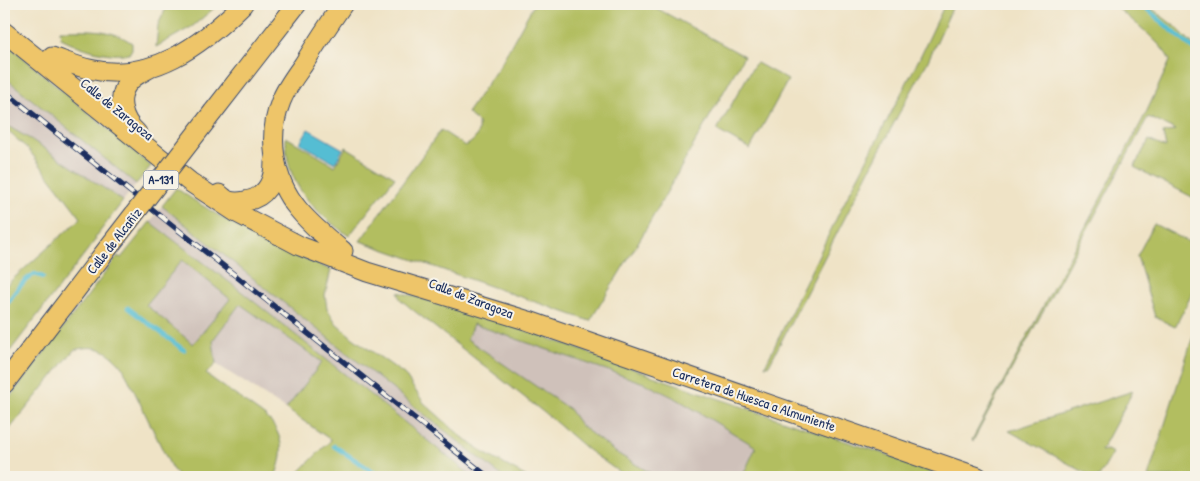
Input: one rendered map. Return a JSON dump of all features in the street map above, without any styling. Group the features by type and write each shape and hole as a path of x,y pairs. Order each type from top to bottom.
{"main road":[{"path":"52,57 89,70 105,72 122,72 150,68 173,60 189,50 216,29 243,4"},
{"name":"Calle de Alcañiz","path":"4,384 297,4"},
{"path":"236,201 258,197 267,189 273,177 274,131 281,101 343,4"},
{"name":"Calle de Zaragoza","path":"4,18 123,114 236,201 342,251 447,288 529,320"},
{"name":"Calle de Zaragoza","path":"4,32 190,182 237,213 300,246 367,272 529,320"},
{"path":"134,131 123,114 122,98 125,87 132,79 150,68"},
{"path":"67,84 96,101 194,177 236,201 300,246"},
{"path":"274,156 282,184 292,201 310,223 342,251"},
{"name":"Carretera de Huesca a Almuniente","path":"529,320 978,477"}],"shaded area":[{"path":"4,77 136,184 123,201 32,140 4,124"},
{"path":"162,206 503,477 473,477 237,288 150,222"},
{"path":"182,260 230,299 193,344 146,305"},
{"path":"240,304 322,362 286,409 216,364 212,340"},
{"path":"473,324 644,383 677,399 756,447 742,477 657,477 615,452 580,425 569,409 467,339"}],"green space":[{"path":"168,4 219,4 193,26 156,47 158,25"},
{"path":"534,4 649,4 744,56 642,236 590,321 360,241 441,130 465,146 475,139 478,122 467,113 500,65"},
{"path":"945,4 954,4 927,63 896,119 769,365 765,366 840,211 919,59"},
{"path":"1112,4 1146,4 1177,28 1196,47 1196,199 1134,167 1149,140 1166,148 1163,133 1176,130 1148,117 973,441 1145,115 1170,61 1167,54 1153,39"},
{"path":"60,30 88,30 115,34 132,43 132,49 129,54 111,54 94,51 61,38"},
{"path":"4,41 151,166 136,184 4,77"},
{"path":"757,63 788,80 750,149 718,131 718,128 754,65"},
{"path":"4,124 32,140 123,201 4,359 4,287 81,218 28,149 4,128"},
{"path":"286,137 335,166 346,147 395,177 349,236 324,217 304,195 290,168"},
{"path":"176,188 213,212 251,233 331,270 325,295 327,308 336,323 353,338 404,374 424,403 461,436 484,453 527,477 503,477 162,206"},
{"path":"150,222 237,288 473,477 294,477 331,440 286,409 322,362 240,304 213,340 216,364 206,374 267,418 273,425 280,439 281,446 280,461 275,477 178,477 171,467 122,366 111,355 95,348 74,350 4,436 4,405 118,256 121,258","holes":["182,260 230,299 193,344 146,305"]},
{"path":"1154,224 1193,244 1196,258 1196,286 1175,327 1155,317 1137,256"},
{"path":"398,292 494,320 719,399 928,468 938,477 742,477 756,447 677,399 644,383 473,324 467,339 569,409 580,425 615,452 657,477 626,477 588,450 552,419 413,310 400,299"},
{"path":"1196,327 1196,477 1148,477 1193,336"},
{"path":"1133,391 1101,451 1107,450 1113,453 1099,477 1093,477 1009,431"}],"water":[{"path":"308,129 343,149 335,163 300,143"}],"waterway":[{"path":"1141,4 1196,51"},
{"path":"4,308 26,280 35,274 43,277"},
{"path":"128,308 184,350"},
{"path":"334,446 381,477"},
{"path":"633,474 640,477"}],"railway":[{"path":"4,91 488,477"}]}
